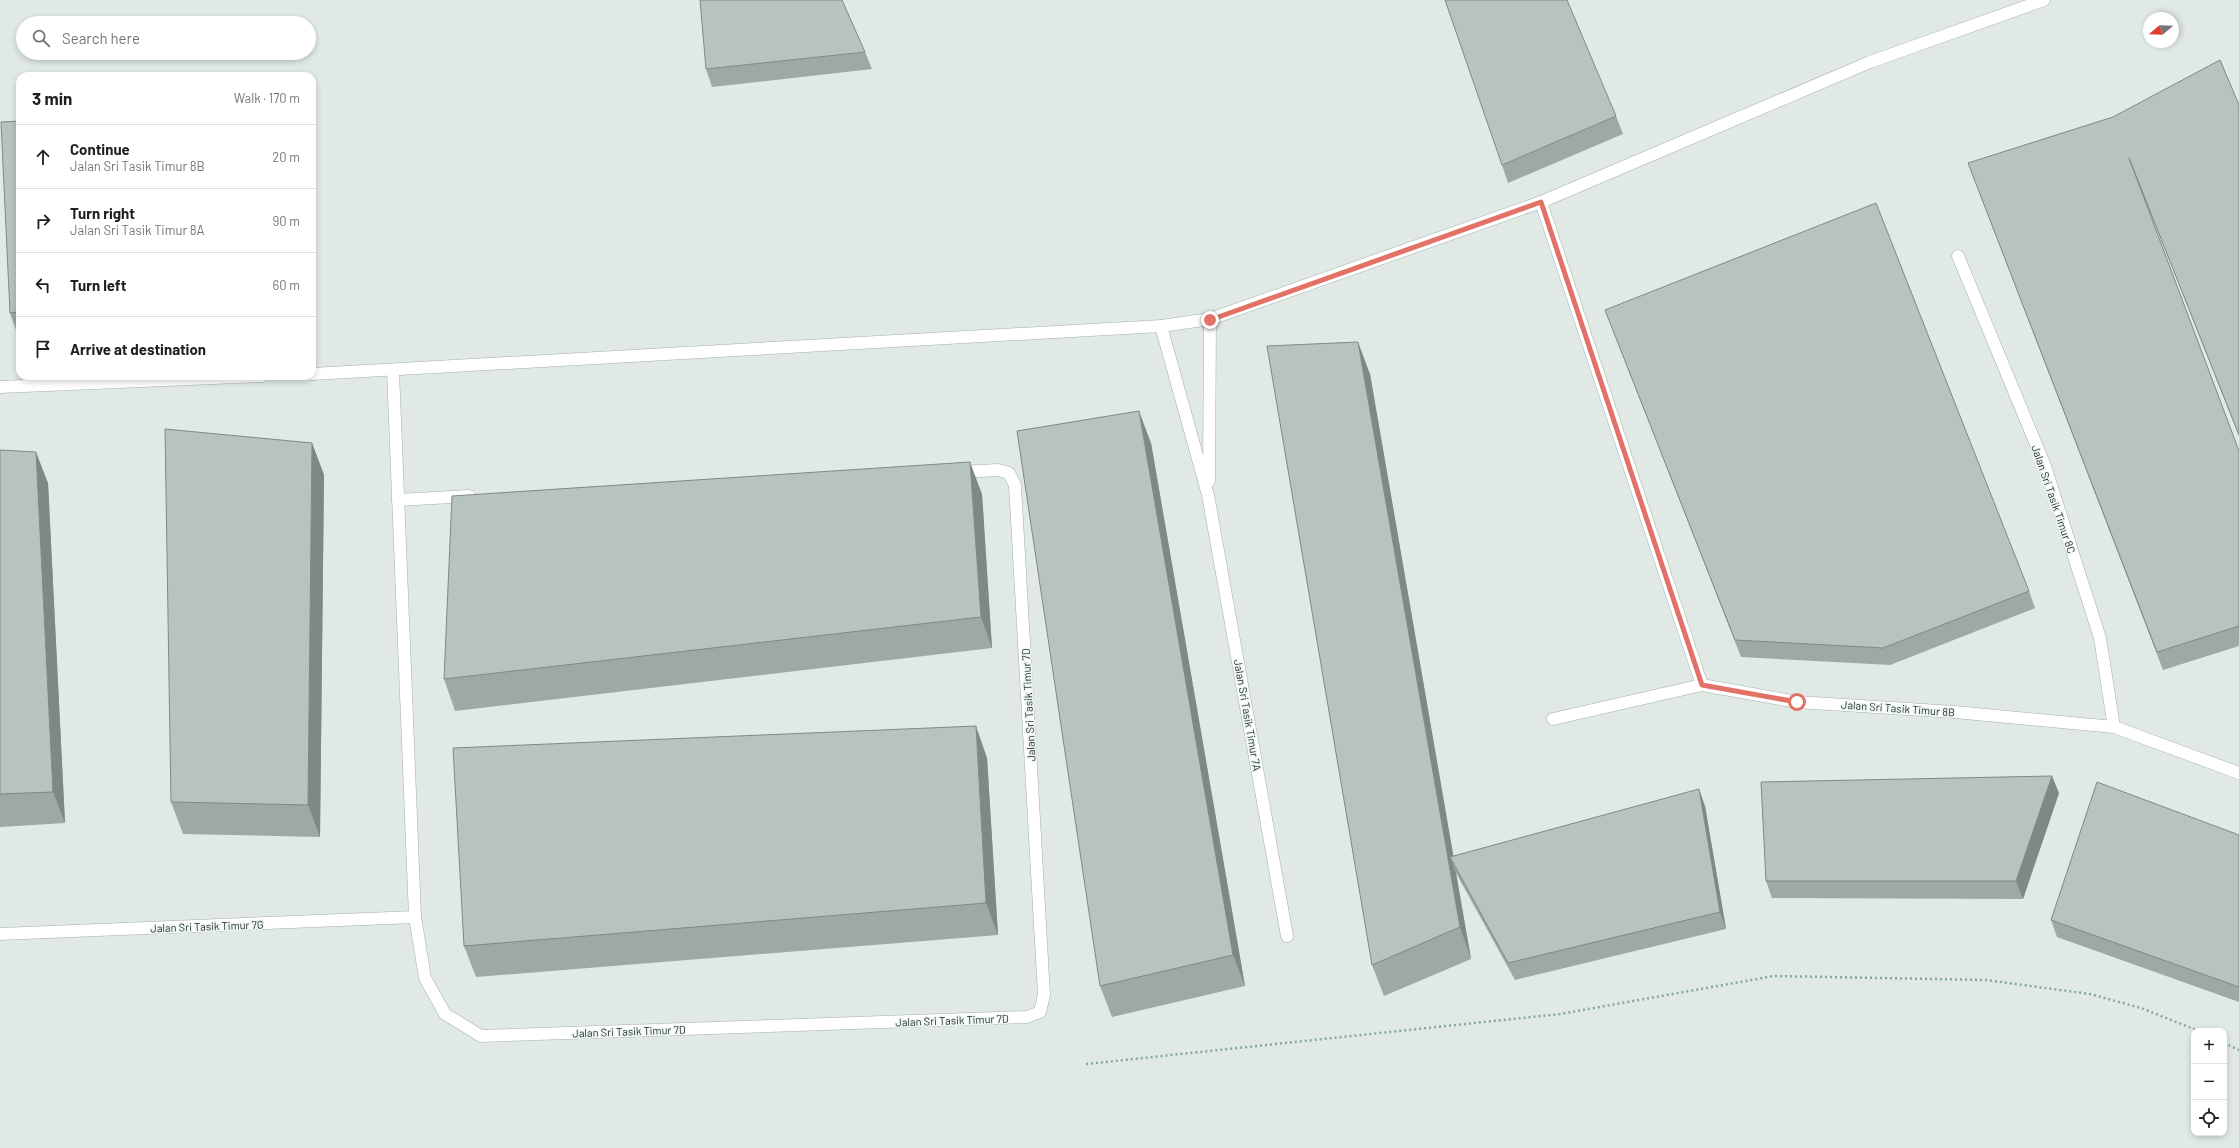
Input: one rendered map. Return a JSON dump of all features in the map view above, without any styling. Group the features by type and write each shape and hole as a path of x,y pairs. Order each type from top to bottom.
{"street":[{"path":"316,374 393,371 1161,326 1210,320 1541,202 1870,62 2044,0"},
{"path":"1541,202 1702,685"},
{"name":"Jalan Sri Tasik Timur 8C","path":"1958,256 2045,466 2100,638 2114,727"},
{"path":"1208,495 1210,320"},
{"path":"1161,326 1208,495"},
{"path":"393,371 415,917"},
{"path":"0,387 167,380"},
{"name":"Jalan Sri Tasik Timur 7D","path":"415,917 424,978 445,1014 480,1036 1027,1017 1040,1012 1044,995 1015,485 1009,474 998,470 943,473"},
{"name":"Jalan Sri Tasik Timur 7A","path":"1208,495 1288,936"},
{"path":"398,500 485,496"},
{"name":"Jalan Sri Tasik Timur 8B","path":"1553,719 1702,685 1797,702 1955,712 2114,727 2239,773"},
{"name":"Jalan Sri Tasik Timur 7G","path":"0,934 415,917"}],"path":[{"path":"1086,1064 1560,1014 1774,976 1986,980 2090,994 2141,1008 2191,1028"},
{"path":"2227,1044 2239,1050"}],"building":[{"path":"700,0 842,0 865,52 706,69"},
{"path":"1445,0 1567,0 1616,116 1502,165"},
{"path":"2220,60 2239,105 2239,435 2129,158 2239,451 2239,626 2157,652 1968,163 2113,117"},
{"path":"16,121 16,312 10,313 1,122"},
{"path":"1876,203 2029,591 1883,648 1735,640 1605,310"},
{"path":"1358,342 1460,927 1372,965 1267,346"},
{"path":"1139,411 1233,955 1100,986 1017,431"},
{"path":"165,429 312,443 308,805 171,802"},
{"path":"0,450 36,452 53,792 0,794"},
{"path":"970,462 981,617 444,679 452,496"},
{"path":"976,726 986,903 464,946 453,748"},
{"path":"2052,776 2016,881 1766,881 1761,782"},
{"path":"2097,782 2239,835 2239,987 2051,920"},
{"path":"1699,789 1720,912 1508,963 1450,857"}],"route":[{"path":"1210,320 1541,202 1670,583 1702,685 1797,702"}]}
